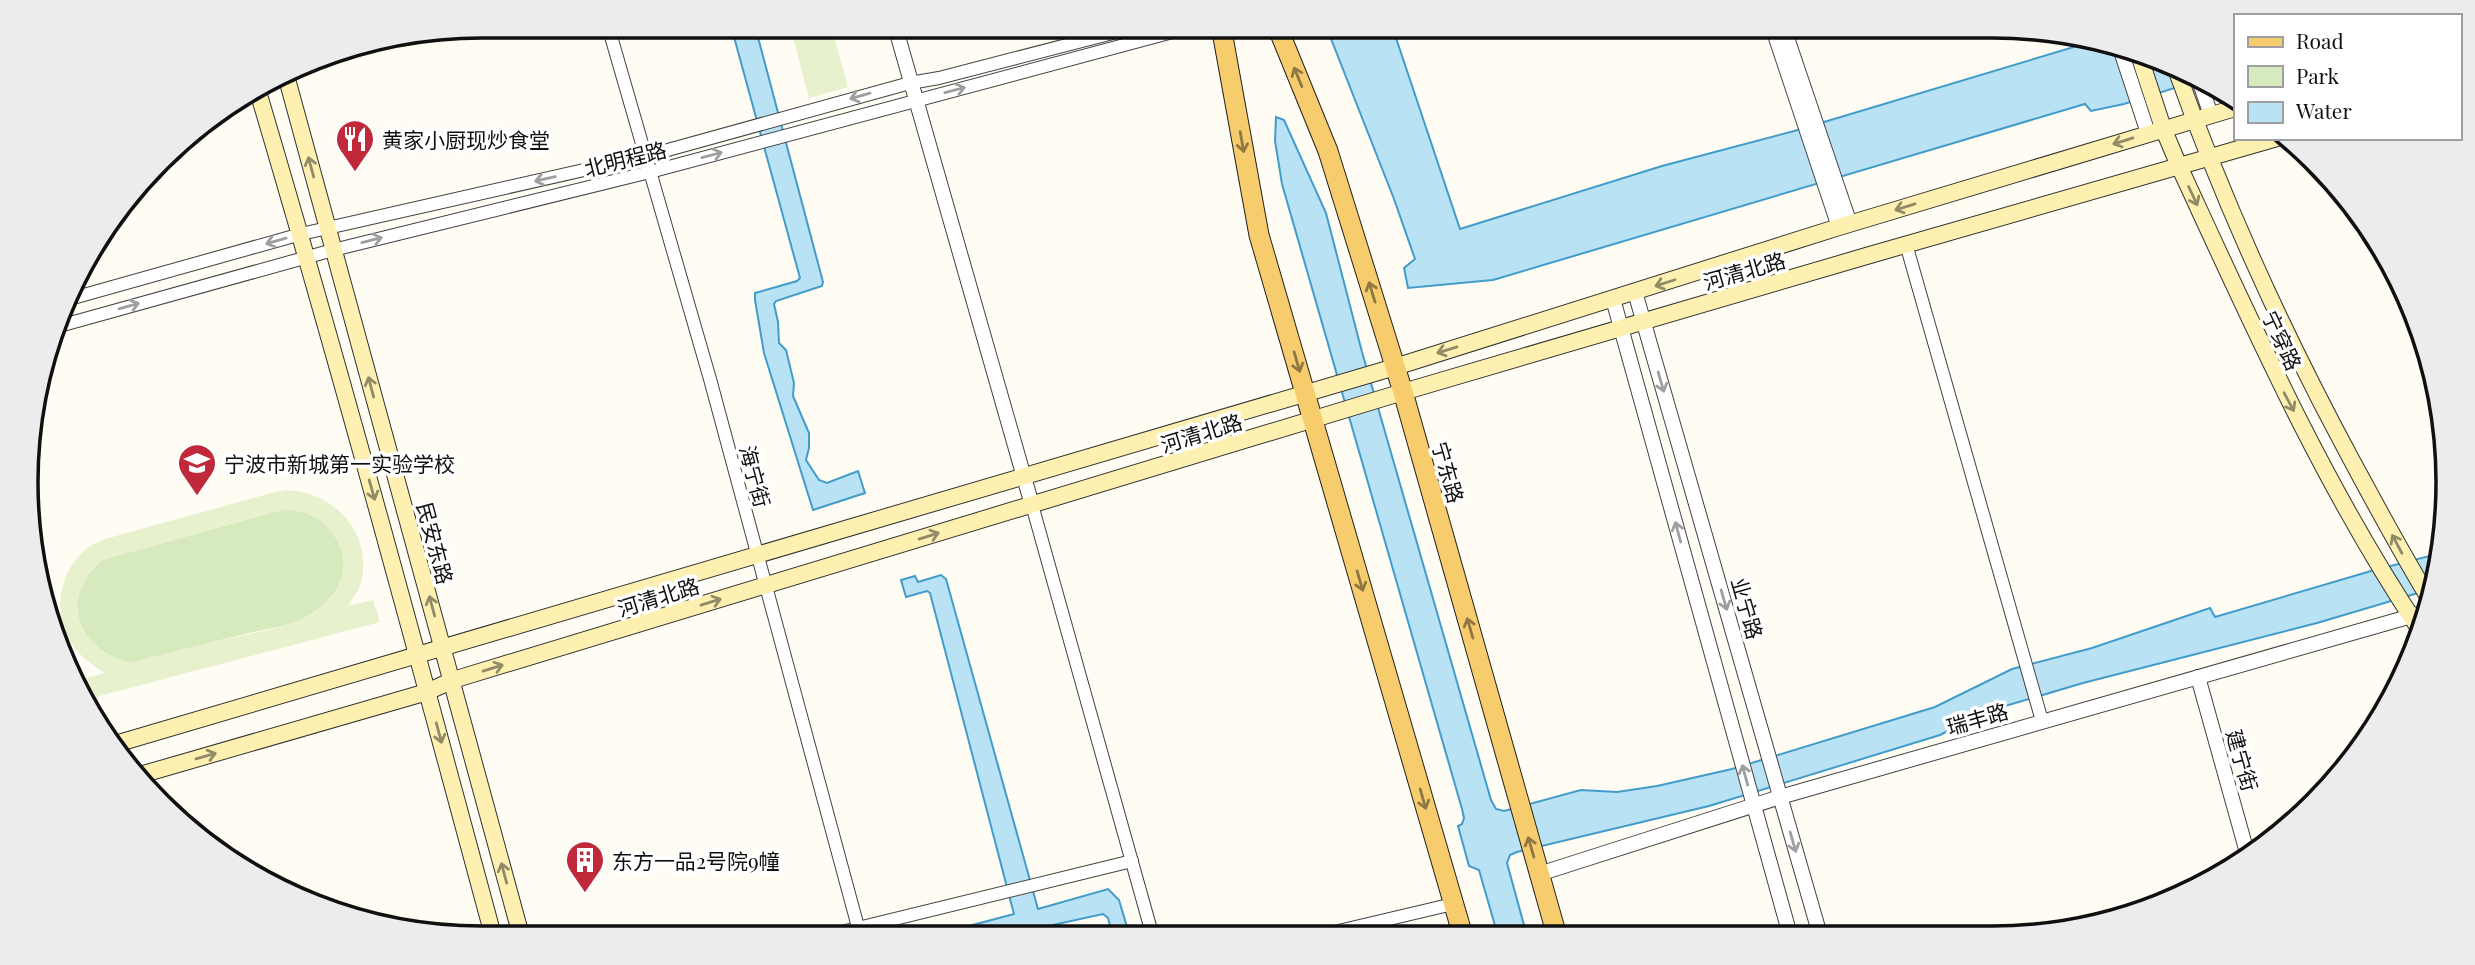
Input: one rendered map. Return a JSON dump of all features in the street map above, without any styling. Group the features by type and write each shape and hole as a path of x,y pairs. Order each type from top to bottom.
{"main road":[{"path":"1223,38 1259,235 1460,926"},
{"name":"宁东路","path":"1283,38 1328,151 1403,392 1554,926"},
{"name":"宁穿路","path":"2139,64 2142,90 2155,131 2179,166 2286,397 2389,584 2414,622"},
{"name":"宁穿路","path":"2179,80 2208,159 2308,379 2423,589"},
{"name":"民安东路","path":"288,83 519,926"},
{"path":"260,98 301,234 491,926"},
{"name":"河清北路","path":"122,742 1395,367 1844,225 2232,109"},
{"name":"河清北路","path":"147,773 428,692 453,680 1403,392 2270,140"}],"street":[{"name":"海宁街","path":"612,38 767,585 858,926"},
{"path":"898,38 1150,926"},
{"name":"北明程路","path":"79,296 301,234 646,156 910,83 1094,38"},
{"name":"北明程路","path":"68,324 307,257 650,172 1150,38"},
{"path":"1776,38 1844,225"},
{"path":"1787,38 1844,225"},
{"path":"2126,60 2142,90"},
{"path":"2203,92 2211,115"},
{"path":"1906,244 2042,722"},
{"name":"业宁路","path":"1635,292 1817,926"},
{"path":"1613,299 1788,926"},
{"name":"瑞丰路","path":"1539,874 1780,797 2416,614"},
{"name":"建宁街","path":"2198,677 2246,847"},
{"path":"887,926 1132,862"},
{"path":"1360,926 1453,904"}],"green space":[{"path":"793,38 834,38 848,87 809,98"},
{"path":"275,492 303,492 331,505 343,514 352,526 363,555 363,571 362,581 348,606 373,600 380,622 94,697 84,679 105,673 75,649 66,632 60,607 61,594 69,570 88,548 105,539","holes":["285,509 310,515 323,523 335,536 343,556 344,568 336,590 329,599 300,620 130,663 97,646 86,634 79,620 77,606 80,590 88,575 102,560"]},
{"path":"285,509 317,518 335,536 343,556 344,568 336,590 311,614 288,624 130,663 112,656 86,634 79,620 77,606 80,590 88,575 102,560"}],"water":[{"path":"734,38 758,38 823,282 822,286 776,301 774,304 779,343 786,350 794,383 793,396 809,433 806,460 819,480 827,483 858,471 865,493 813,510 764,353 755,300 755,293 800,278"},
{"path":"1331,38 1396,38 1460,229 1662,166 1794,131 2076,46 2135,62 2188,84 2124,104 2091,111 2085,104 1493,280 1408,288 1404,268 1415,259"},
{"path":"1276,117 1284,120 1326,213 1362,352 1491,800 1496,809 1504,811 1581,790 1617,792 1732,769 1935,707 2012,669 2092,648 2210,608 2215,617 2430,556 2422,592 2317,623 2083,683 1985,712 1940,735 1709,806 1517,852 1510,855 1507,863 1524,926 1495,926 1479,870 1469,866 1458,826 1464,818 1462,809 1282,184 1275,141"},
{"path":"941,575 946,579 1038,909 1108,889 1119,900 1127,926 1110,926 1108,918 1103,914 1048,926 969,926 1014,914 930,593 927,591 906,597 901,580 915,576 918,582"}],"place":[{"name":"黄家小厨现炒食堂","path":"355,173"},
{"name":"宁波市新城第一实验学校","path":"197,497"},
{"name":"东方一品2号院9幢","path":"585,894"}]}
